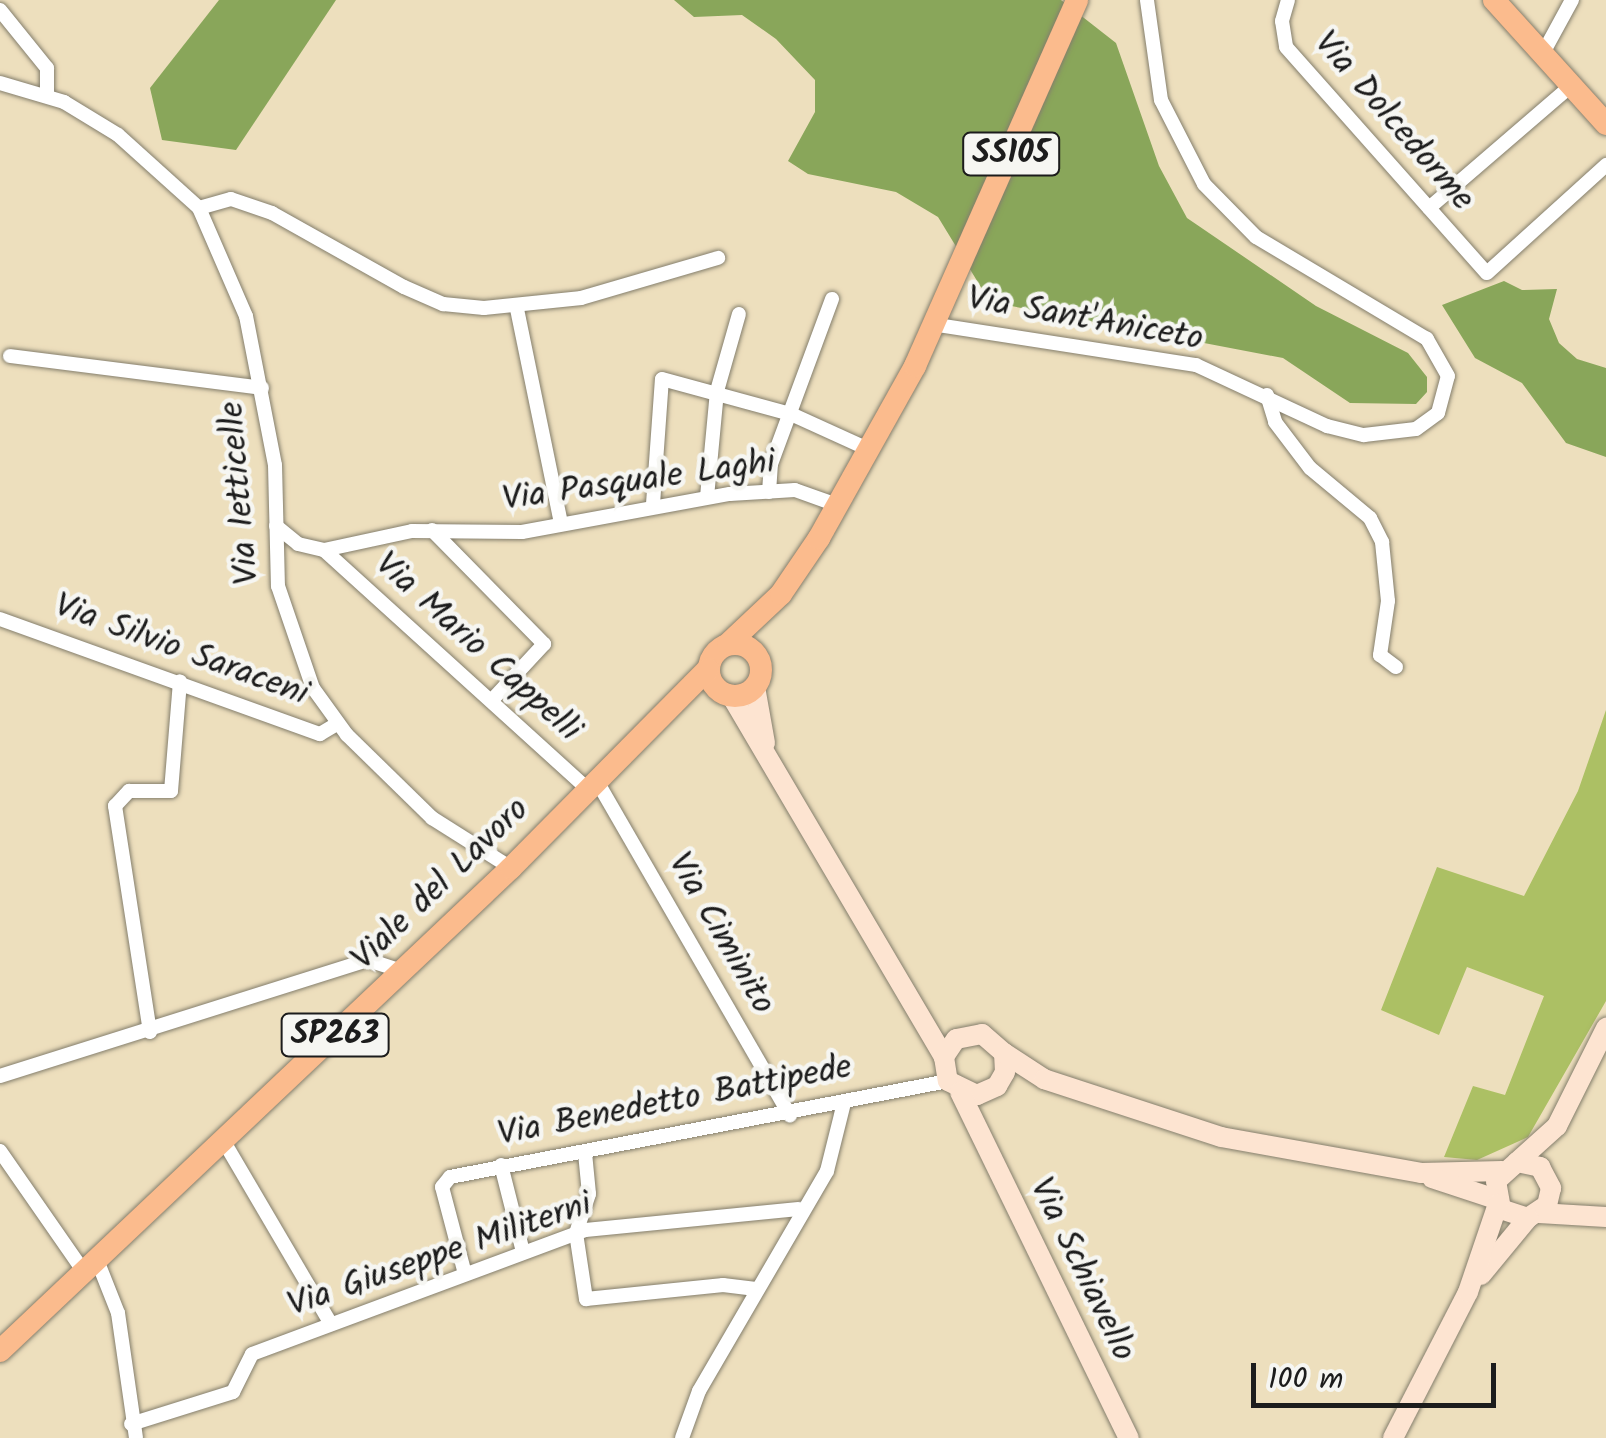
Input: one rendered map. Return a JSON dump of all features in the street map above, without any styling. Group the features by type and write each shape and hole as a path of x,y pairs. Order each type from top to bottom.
{"main road":[{"name":"SS105","path":"758,656 782,594 837,505 937,316 1078,0"},
{"path":"1494,0 1606,124"},
{"name":"SS105","path":"728,644 782,594"},
{"path":"728,644 758,656 755,687 726,694 708,669 714,654 728,644"},
{"name":"Viale del Lavoro","path":"0,1352 511,868 708,669"},
{"name":"Viale del Lavoro","path":"664,713 726,694"}],"street":[{"name":"Via Sant'Aniceto","path":"937,316 1196,365 1267,395 1326,426 1395,434 1438,413 1448,376 1427,339 1256,237 1204,184 1161,100 1147,0"},
{"name":"Via Dolcedorme","path":"1288,0 1282,21 1286,47 1487,273 1606,164"},
{"path":"1542,55 1572,0"},
{"path":"0,10 47,68 46,94"},
{"name":"Via Ietticelle","path":"0,83 46,94 118,135 199,208 246,316 262,388 278,586 291,637 312,688 338,723 432,818 511,868"},
{"path":"1429,208 1571,86"},
{"path":"199,208 230,199 272,213 443,304 517,309 718,258"},
{"path":"769,492 771,464 832,299"},
{"path":"517,309 561,524"},
{"path":"707,497 717,391 738,314"},
{"path":"10,356 262,388"},
{"path":"652,504 662,379 791,414 866,448"},
{"path":"1267,395 1274,422 1298,453 1370,518 1382,542 1388,602 1380,655 1396,667"},
{"name":"Via Pasquale Laghi","path":"324,550 432,530 522,532 652,504 707,497 795,490 837,505"},
{"path":"276,526 298,544 324,550"},
{"path":"432,530 544,644 492,700"},
{"name":"Via Mario Cappelli","path":"324,550 594,787"},
{"name":"Via Silvio Saraceni","path":"0,618 320,734 338,723"},
{"path":"150,1032 115,806 129,791 171,791 180,682"},
{"path":"755,687 770,760"},
{"name":"Via Schiavello","path":"726,694 770,760 920,1017 1130,1438"},
{"name":"Via Ciminito","path":"594,787 790,1115"},
{"path":"0,1076 150,1032 368,960 402,971"},
{"path":"920,1017 963,1035 982,1034 1044,1078 1221,1137 1421,1173 1497,1201 1511,1216 1601,1215"},
{"path":"1468,1292 1550,1199 1549,1179 1558,1126 1606,1028"},
{"path":"963,1035 949,1073 993,1087 1044,1078"},
{"path":"976,1130 1004,1053"},
{"name":"Via Benedetto Battipede","path":"465,1274 442,1187 450,1177 790,1115 949,1073"},
{"path":"682,1438 699,1392 754,1289 799,1209 826,1171 844,1103"},
{"path":"1394,1438 1468,1292 1510,1167 1558,1126"},
{"path":"223,1140 331,1324"},
{"path":"0,1151 91,1266 118,1313 134,1431"},
{"path":"584,1153 589,1194 576,1234 586,1299 723,1285 754,1289"},
{"path":"1421,1173 1535,1164 1549,1179 1601,1215"},
{"path":"502,1165 522,1252"},
{"name":"Via Giuseppe Militerni","path":"134,1431 233,1392 252,1354 522,1252 576,1234 799,1209"}],"green space":[{"path":"219,0 336,0 236,150 162,140 150,88"},
{"path":"674,0 1061,0 1116,43 1159,166 1187,218 1316,306 1408,353 1427,377 1427,392 1416,404 1350,403 1283,358 990,302 938,217 896,192 808,174 788,161 815,112 815,80 776,39 742,15 694,17"},
{"path":"1504,281 1522,290 1557,289 1549,319 1559,343 1577,359 1606,368 1606,457 1566,443 1522,383 1475,358 1442,305"},
{"path":"1606,710 1606,1001 1528,1137 1477,1160 1444,1157 1473,1086 1505,1095 1544,996 1467,967 1439,1035 1381,1010 1437,867 1524,896 1578,791"}]}
